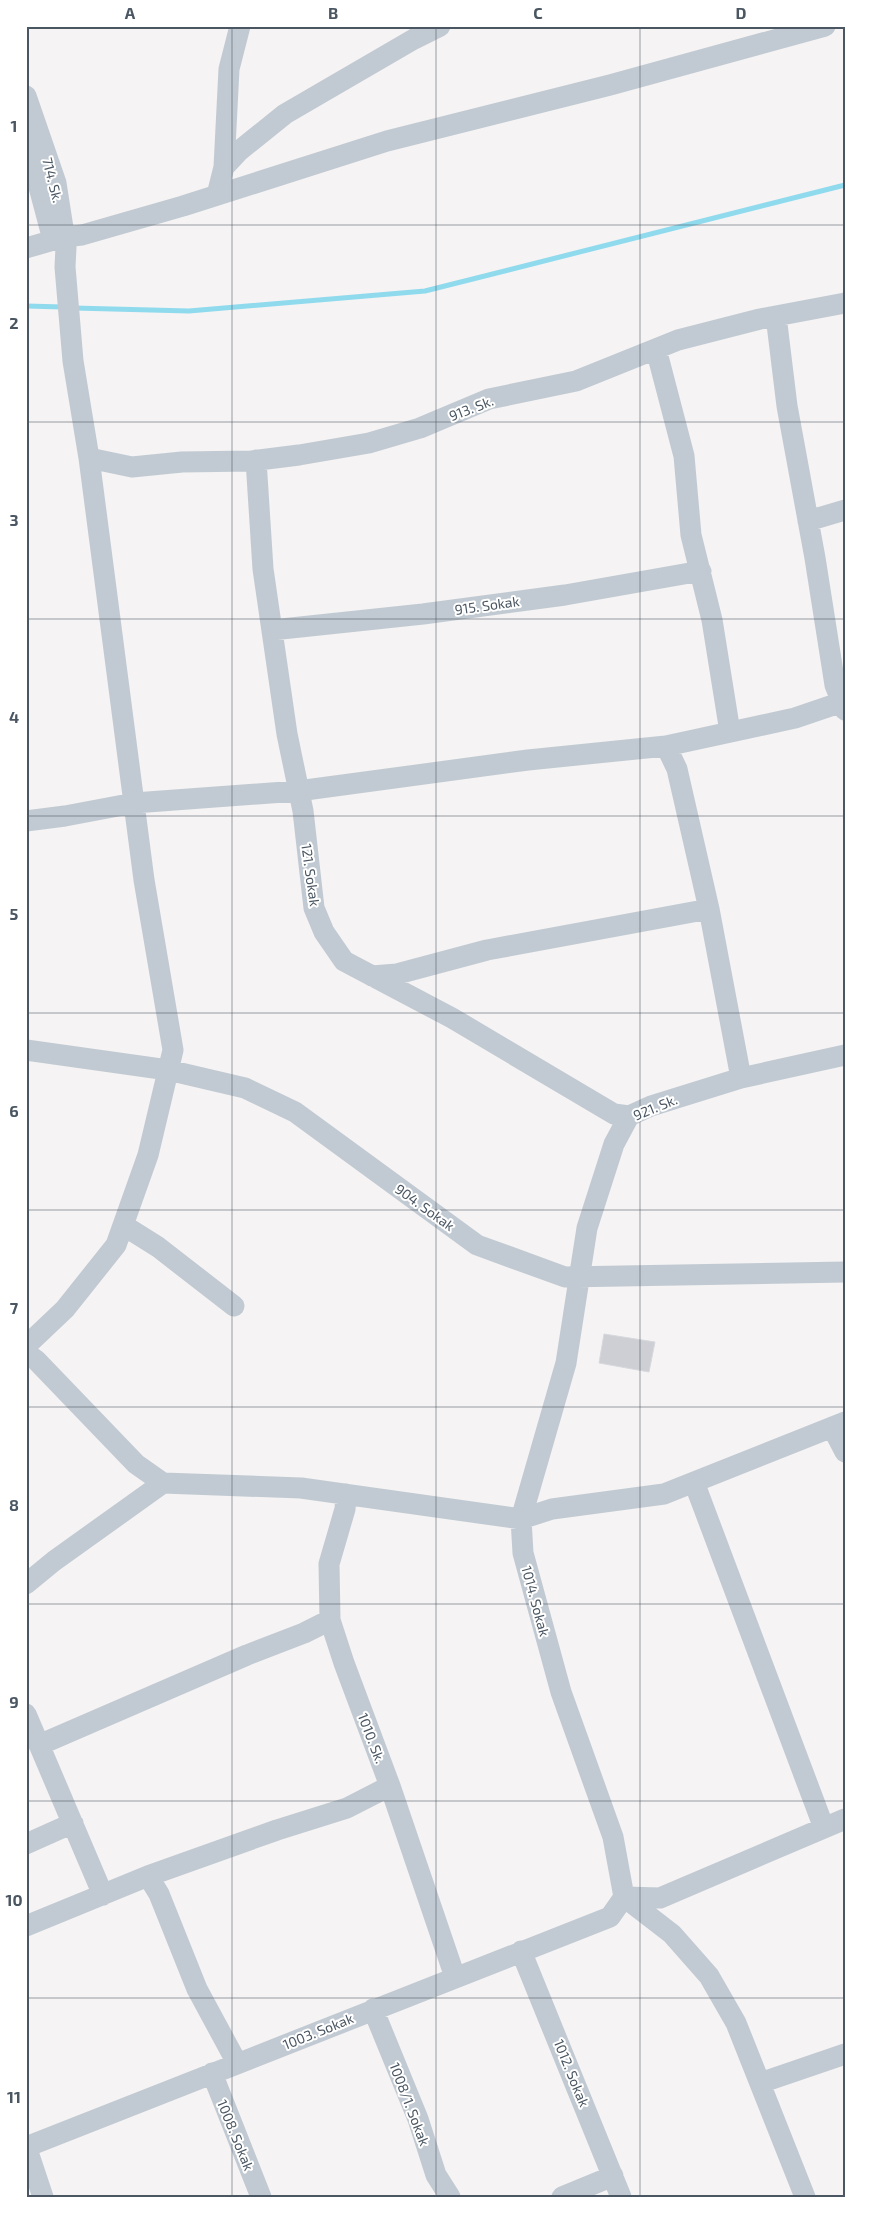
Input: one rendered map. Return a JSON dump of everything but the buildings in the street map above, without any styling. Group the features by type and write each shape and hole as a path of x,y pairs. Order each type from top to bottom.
{"street":[{"path":"217,195 224,167 229,69 240,26"},
{"path":"224,167 239,151 285,114 414,39 440,26"},
{"path":"26,248 59,238 82,235 387,142 610,85 825,26"},
{"name":"714. Sk.","path":"26,96 56,183 59,238 65,267 73,361 89,458 144,880 173,1050 148,1155 116,1245 65,1309 26,1346"},
{"path":"26,138 59,238"},
{"name":"913. Sk.","path":"89,458 132,467 182,462 256,460 299,456 369,443 420,428 489,399 576,382 678,340 776,316 845,303"},
{"path":"26,821 65,816 134,802 298,791 528,760 666,746 844,705 835,685 787,406 776,316"},
{"path":"656,349 684,456 691,535 712,620 730,732"},
{"name":"121. Sokak","path":"256,460 263,568 287,734 298,791 314,908 324,932 344,961 452,1018 614,1114 629,1116"},
{"path":"808,520 845,510"},
{"name":"915. Sokak","path":"272,630 423,614 565,595 701,571"},
{"path":"666,746 677,769 709,909 740,1078"},
{"path":"372,976 397,974 487,950 709,909"},
{"name":"904. Sokak","path":"26,1050 168,1070 245,1088 295,1112 477,1245 564,1277 845,1272"},
{"name":"921. Sk.","path":"581,1277 587,1228 614,1144 629,1116 651,1106 740,1078 845,1055"},
{"path":"123,1225 158,1247 234,1306"},
{"name":"1014. Sokak","path":"581,1277 566,1363 521,1519 523,1553 561,1692 613,1837 624,1897"},
{"path":"26,1353 36,1360 136,1464 163,1483 300,1488 521,1519 552,1509 664,1494 839,1425 845,1452"},
{"path":"694,1482 824,1828"},
{"path":"26,1584 54,1561 163,1483"},
{"name":"1010. Sk.","path":"346,1494 345,1509 329,1564 330,1620 390,1786 455,1977"},
{"path":"39,1745 246,1655 304,1633 330,1620"},
{"path":"26,1714 103,1895"},
{"path":"26,1926 148,1876 277,1830 347,1808 390,1786"},
{"path":"624,1897 660,1898 845,1819"},
{"path":"26,1844 73,1823"},
{"path":"148,1876 160,1894 198,1990 237,2063"},
{"path":"624,1897 672,1934 708,1976 736,2023 805,2197"},
{"name":"1003. Sokak","path":"26,2147 610,1917 624,1897"},
{"name":"1012. Sokak","path":"521,1951 621,2197"},
{"name":"1008/1. Sokak","path":"374,2009 418,2119 436,2175 450,2197"},
{"path":"760,2083 845,2054"},
{"name":"1008. Sokak","path":"212,2073 261,2197"},
{"path":"26,2147 43,2197"},
{"path":"562,2197 613,2176"}],"waterway":[{"path":"74,308 189,311 425,291 845,185"},
{"path":"26,306 63,307"}]}
